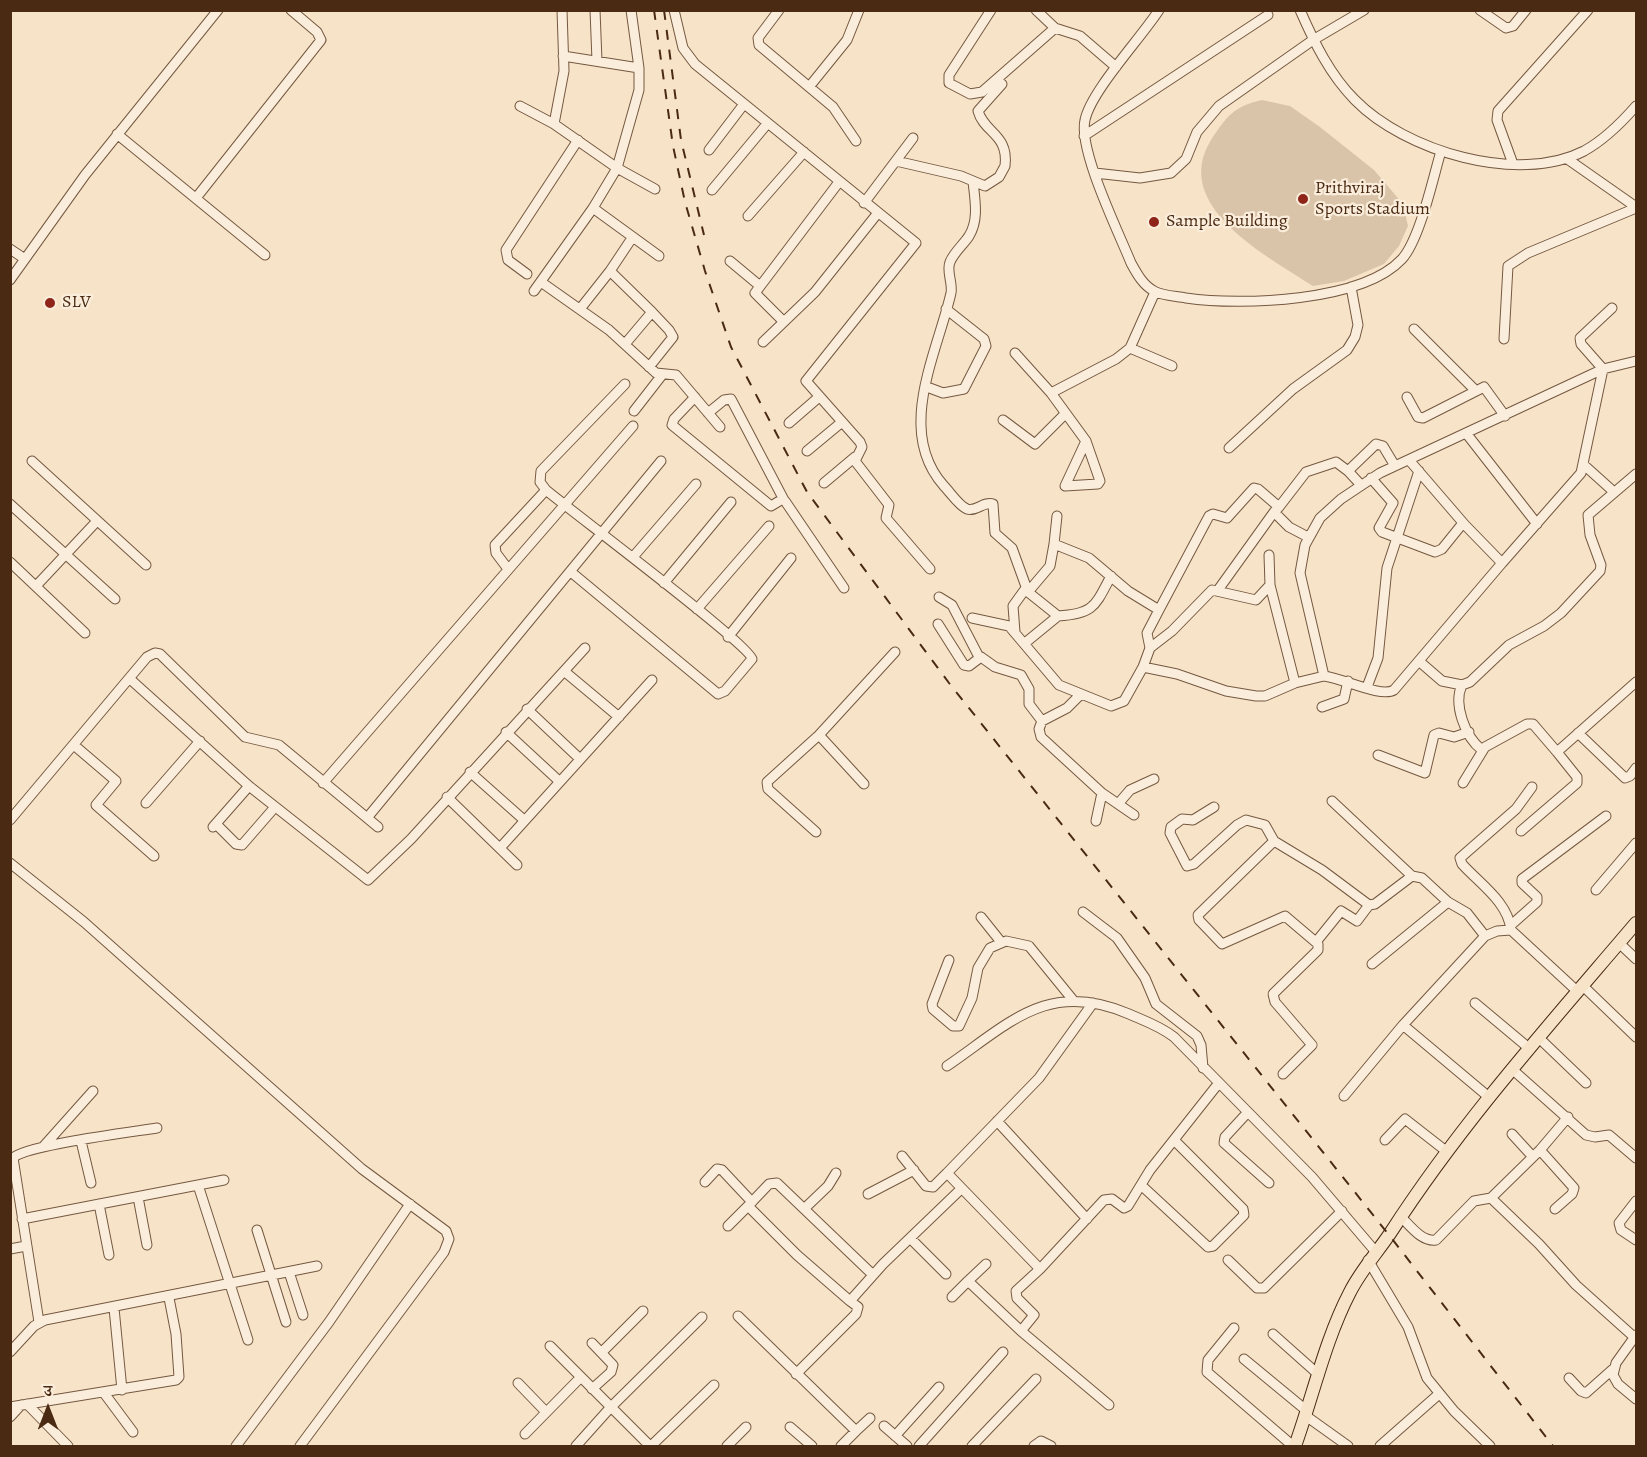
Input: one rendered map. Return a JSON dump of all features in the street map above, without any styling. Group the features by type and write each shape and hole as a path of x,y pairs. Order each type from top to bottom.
{"main road":[{"path":"1294,1446 1341,1312 1372,1256 1446,1151 1580,988 1636,925"}],"street":[{"path":"10,280 117,134 218,10"},
{"path":"196,198 321,40 317,32 291,10"},
{"path":"554,124 564,56 562,10"},
{"path":"595,10 597,61"},
{"path":"534,291 593,208 617,168 639,90 639,68 631,10"},
{"path":"674,10 683,48 688,56 877,214 916,243 807,375 807,384 862,445 855,457 824,483"},
{"path":"779,10 758,42 837,112 856,141"},
{"path":"809,87 847,40 859,10"},
{"path":"991,10 949,75 949,83 970,94 982,92 1055,28"},
{"path":"1036,10 1055,28 1080,36 1116,67"},
{"path":"1159,10 1116,67 1087,112 1084,136 1095,172 1131,263 1137,274 1155,292 1196,299 1241,302 1291,299 1351,287 1391,268 1409,249 1441,151"},
{"path":"1300,10 1313,40 1337,78 1361,106 1377,118 1441,151 1479,162 1513,164 1566,158 1599,141 1636,106"},
{"path":"1095,172 1140,178 1171,172 1186,159 1197,132 1219,106 1313,40 1364,10"},
{"path":"1480,10 1506,28 1513,26 1526,10"},
{"path":"1513,164 1497,120 1498,111 1588,10"},
{"path":"1084,136 1268,15"},
{"path":"564,56 639,68"},
{"path":"896,161 988,185 999,177 1005,166 1005,151 998,136 978,111 1002,84"},
{"path":"709,150 744,104"},
{"path":"520,106 554,124 617,168 655,189"},
{"path":"712,190 767,123"},
{"path":"117,134 265,255"},
{"path":"864,203 913,138"},
{"path":"527,273 508,260 506,250 578,140"},
{"path":"748,216 804,152"},
{"path":"1566,158 1636,208"},
{"path":"783,321 757,298 755,293 838,182"},
{"path":"973,182 975,222 969,236 950,260 952,287 927,387 920,433 928,463 940,481 963,507 974,509 987,503 993,504 995,534 1012,548 1027,590 1058,616"},
{"path":"593,208 659,256"},
{"path":"1503,339 1508,266 1528,253 1636,208"},
{"path":"763,342 815,292 877,214"},
{"path":"579,309 632,238"},
{"path":"10,249 25,259"},
{"path":"730,261 760,286"},
{"path":"610,270 652,312 673,338 649,367"},
{"path":"541,282 624,344 649,367 662,375 676,375 720,427"},
{"path":"1229,448 1293,389 1352,344 1358,325 1351,287"},
{"path":"1051,393 1116,359 1130,348 1155,292"},
{"path":"1603,369 1579,341 1581,335 1612,308"},
{"path":"927,387 943,393 964,389 986,346 984,339 946,309"},
{"path":"624,344 652,312"},
{"path":"1414,329 1475,390"},
{"path":"1130,348 1172,366"},
{"path":"1016,353 1051,393 1086,441 1100,483 1065,486 1086,441"},
{"path":"1324,676 1300,573 1308,537 1327,510 1371,478 1395,466 1603,369 1636,361"},
{"path":"1143,667 1177,674 1226,691 1248,695 1265,696 1295,683 1324,676 1389,693 1400,685 1502,563 1576,481 1584,465 1603,369"},
{"path":"634,411 662,375"},
{"path":"571,572 718,694 725,691 752,659 750,653 633,557 564,505 540,482 543,468 625,384"},
{"path":"1407,397 1418,417 1424,418 1475,390 1488,388 1505,416"},
{"path":"695,398 674,419 672,425 771,506 784,500"},
{"path":"789,423 819,398"},
{"path":"708,413 724,400 731,399 784,500 844,588"},
{"path":"1003,420 1035,444 1065,414"},
{"path":"807,451 842,422"},
{"path":"323,783 633,426"},
{"path":"1467,434 1537,524"},
{"path":"1348,471 1378,444 1383,446 1395,466"},
{"path":"855,457 855,461 889,505 886,518 930,569"},
{"path":"32,460 146,565"},
{"path":"367,818 661,460"},
{"path":"1409,460 1502,563"},
{"path":"1218,590 1306,472 1336,462 1361,485"},
{"path":"1584,465 1614,492"},
{"path":"1367,687 1378,658 1385,579 1419,471"},
{"path":"1420,662 1438,679 1462,685 1476,679 1515,640 1544,626 1561,613 1598,574 1601,565 1590,536 1588,515 1636,474"},
{"path":"1371,478 1394,503 1380,531 1431,552 1438,551 1463,522"},
{"path":"633,557 696,484"},
{"path":"972,618 1003,622 1015,632 1059,685 1111,706 1121,705 1143,667 1150,648 1147,633 1211,514 1227,518 1256,488 1277,510 1289,528 1308,537"},
{"path":"508,569 496,554 495,545 546,490"},
{"path":"664,583 731,502"},
{"path":"10,504 115,598"},
{"path":"1015,632 1013,606 1050,566 1057,516"},
{"path":"36,586 97,521"},
{"path":"697,609 769,526"},
{"path":"1054,544 1089,558 1128,591 1159,610"},
{"path":"1269,555 1270,585 1295,683"},
{"path":"728,637 791,558"},
{"path":"10,562 85,633"},
{"path":"1024,643 1058,616 1077,615 1090,610 1111,576"},
{"path":"1150,648 1172,631 1209,592 1218,590 1256,600 1270,585"},
{"path":"939,597 952,605 979,657 995,667 1021,675 1029,689 1029,704 1042,721"},
{"path":"938,624 964,665 969,666 979,657"},
{"path":"130,679 249,786 368,880 411,839 470,771 585,648"},
{"path":"816,832 766,786 767,782 819,735 895,652"},
{"path":"10,820 151,654 160,654 245,737 255,741 274,742 378,827"},
{"path":"564,671 619,717"},
{"path":"500,848 652,680"},
{"path":"1322,707 1344,699 1348,681"},
{"path":"1557,752 1636,682"},
{"path":"1462,685 1457,705 1475,744 1482,750"},
{"path":"1080,695 1067,708 1042,721 1039,729 1041,737 1102,793 1134,815"},
{"path":"527,709 580,759"},
{"path":"1463,783 1482,750 1530,723 1537,727 1576,777 1577,783 1521,831"},
{"path":"506,732 559,781"},
{"path":"1378,755 1425,773 1434,735 1439,733 1455,737 1469,732"},
{"path":"1578,733 1625,778 1630,776 1636,768"},
{"path":"819,735 864,784"},
{"path":"146,803 200,741"},
{"path":"75,746 116,781 96,805 154,856"},
{"path":"470,771 524,820"},
{"path":"1118,804 1130,790 1154,779"},
{"path":"249,786 214,826 236,844 242,845 275,807"},
{"path":"1533,787 1516,808 1460,858 1462,864 1504,907 1510,928 1636,1037"},
{"path":"1096,821 1102,793"},
{"path":"447,797 517,865"},
{"path":"1332,801 1412,876 1422,878 1448,902 1467,913 1485,936"},
{"path":"1214,807 1193,820 1182,819 1171,827 1170,833 1187,866 1194,864 1242,821 1252,820 1261,823 1270,832 1274,841 1322,870 1369,905"},
{"path":"1344,1096 1403,1025 1485,936 1510,928 1538,902 1537,897 1522,883 1522,879 1606,816"},
{"path":"1274,841 1198,917 1217,942 1222,944 1285,916 1316,942 1317,950 1273,994 1275,1002 1312,1045 1283,1074"},
{"path":"1596,890 1636,843"},
{"path":"10,863 84,922 362,1169 446,1231 448,1244 300,1446"},
{"path":"1316,942 1341,911 1357,921 1369,905 1375,904 1412,876"},
{"path":"1372,964 1448,902"},
{"path":"1083,912 1117,938 1145,978 1156,1004 1197,1036 1201,1045 1203,1068"},
{"path":"981,917 1001,942"},
{"path":"949,960 932,1001 932,1007 956,1027 972,998 983,958 990,948 1001,942 1029,946 1073,1000"},
{"path":"1619,944 1636,959"},
{"path":"947,1065 1033,1008 1054,1001 1073,1000 1093,1003 1124,1012 1167,1031 1342,1211 1372,1256 1408,1327 1427,1378 1439,1394 1490,1446"},
{"path":"902,1156 930,1188 1039,1078 1093,1003"},
{"path":"1475,1003 1530,1049"},
{"path":"1403,1025 1490,1098"},
{"path":"1539,1038 1586,1083"},
{"path":"1513,1070 1586,1135 1595,1137 1610,1135 1636,1158"},
{"path":"1021,1331 1034,1318 1017,1298 1016,1291 1107,1199 1126,1207 1218,1084"},
{"path":"43,1147 93,1091"},
{"path":"1248,1112 1225,1137 1224,1143 1269,1183"},
{"path":"1400,1216 1423,1238 1436,1240 1474,1201 1491,1198 1537,1153 1568,1117"},
{"path":"1385,1140 1405,1119 1446,1151"},
{"path":"997,1121 1087,1218"},
{"path":"39,1322 22,1219 15,1209 13,1164 16,1155 43,1147 157,1128"},
{"path":"1512,1134 1537,1153 1574,1188 1572,1194 1555,1209"},
{"path":"1141,1185 1208,1247 1213,1246 1244,1215 1243,1209 1174,1140"},
{"path":"81,1141 91,1183"},
{"path":"705,1182 717,1169 722,1170 750,1204 858,1307 856,1314 796,1374"},
{"path":"868,1194 914,1170"},
{"path":"804,1209 828,1186 836,1173"},
{"path":"947,1173 1040,1269"},
{"path":"22,1219 224,1180"},
{"path":"728,1226 774,1182 872,1274"},
{"path":"198,1185 248,1340"},
{"path":"850,1301 872,1274 961,1189"},
{"path":"138,1197 147,1245"},
{"path":"1491,1198 1539,1244 1576,1285 1635,1336 1613,1369 1587,1393 1581,1391 1569,1378"},
{"path":"1636,1201 1619,1223 1621,1230 1636,1240"},
{"path":"99,1204 109,1255"},
{"path":"236,1446 329,1322 410,1204"},
{"path":"1228,1260 1257,1288 1264,1288 1342,1211"},
{"path":"257,1230 286,1322"},
{"path":"910,1238 946,1274"},
{"path":"10,1250 26,1246"},
{"path":"952,1297 986,1264"},
{"path":"10,1352 39,1322 169,1298 317,1266"},
{"path":"289,1272 303,1315"},
{"path":"968,1281 1021,1331 1109,1406"},
{"path":"10,1407 172,1382 178,1377 176,1334 169,1298"},
{"path":"114,1308 122,1390"},
{"path":"602,1352 643,1311"},
{"path":"738,1316 856,1431"},
{"path":"576,1446 610,1408 702,1317"},
{"path":"1234,1328 1208,1360 1207,1371 1294,1446"},
{"path":"1272,1334 1319,1375"},
{"path":"592,1343 612,1362 613,1369 592,1389"},
{"path":"550,1346 610,1408 651,1446 714,1385"},
{"path":"919,1446 1003,1352"},
{"path":"1245,1359 1306,1413 1348,1446"},
{"path":"1613,1369 1615,1380 1636,1399"},
{"path":"525,1434 581,1377"},
{"path":"972,1446 1036,1379"},
{"path":"518,1383 546,1412"},
{"path":"895,1436 939,1388"},
{"path":"104,1393 133,1432"},
{"path":"1380,1446 1439,1394"},
{"path":"10,1417 24,1405"},
{"path":"24,1405 68,1446"},
{"path":"841,1446 870,1418"},
{"path":"884,1426 907,1446"},
{"path":"727,1446 746,1427"},
{"path":"790,1427 812,1446"},
{"path":"1473,1446 1481,1439"},
{"path":"1034,1446 1041,1441 1051,1446"}],"shaded area":[{"name":"Prithviraj Sports Stadium","path":"1262,100 1290,106 1320,127 1374,170 1403,204 1408,226 1399,246 1384,264 1344,281 1313,286 1250,244 1229,226 1213,207 1203,186 1202,164 1211,140 1221,125 1238,109"}],"railway":[{"path":"654,10 673,146 685,202 705,271 731,347 807,492 949,683 1389,1235 1553,1446"},
{"path":"664,10 681,140 704,235"}],"place":[{"name":"Prithviraj Sports Stadium","path":"1303,199"},
{"name":"Sample Building","path":"1154,222"},
{"name":"SLV","path":"50,303"}]}
